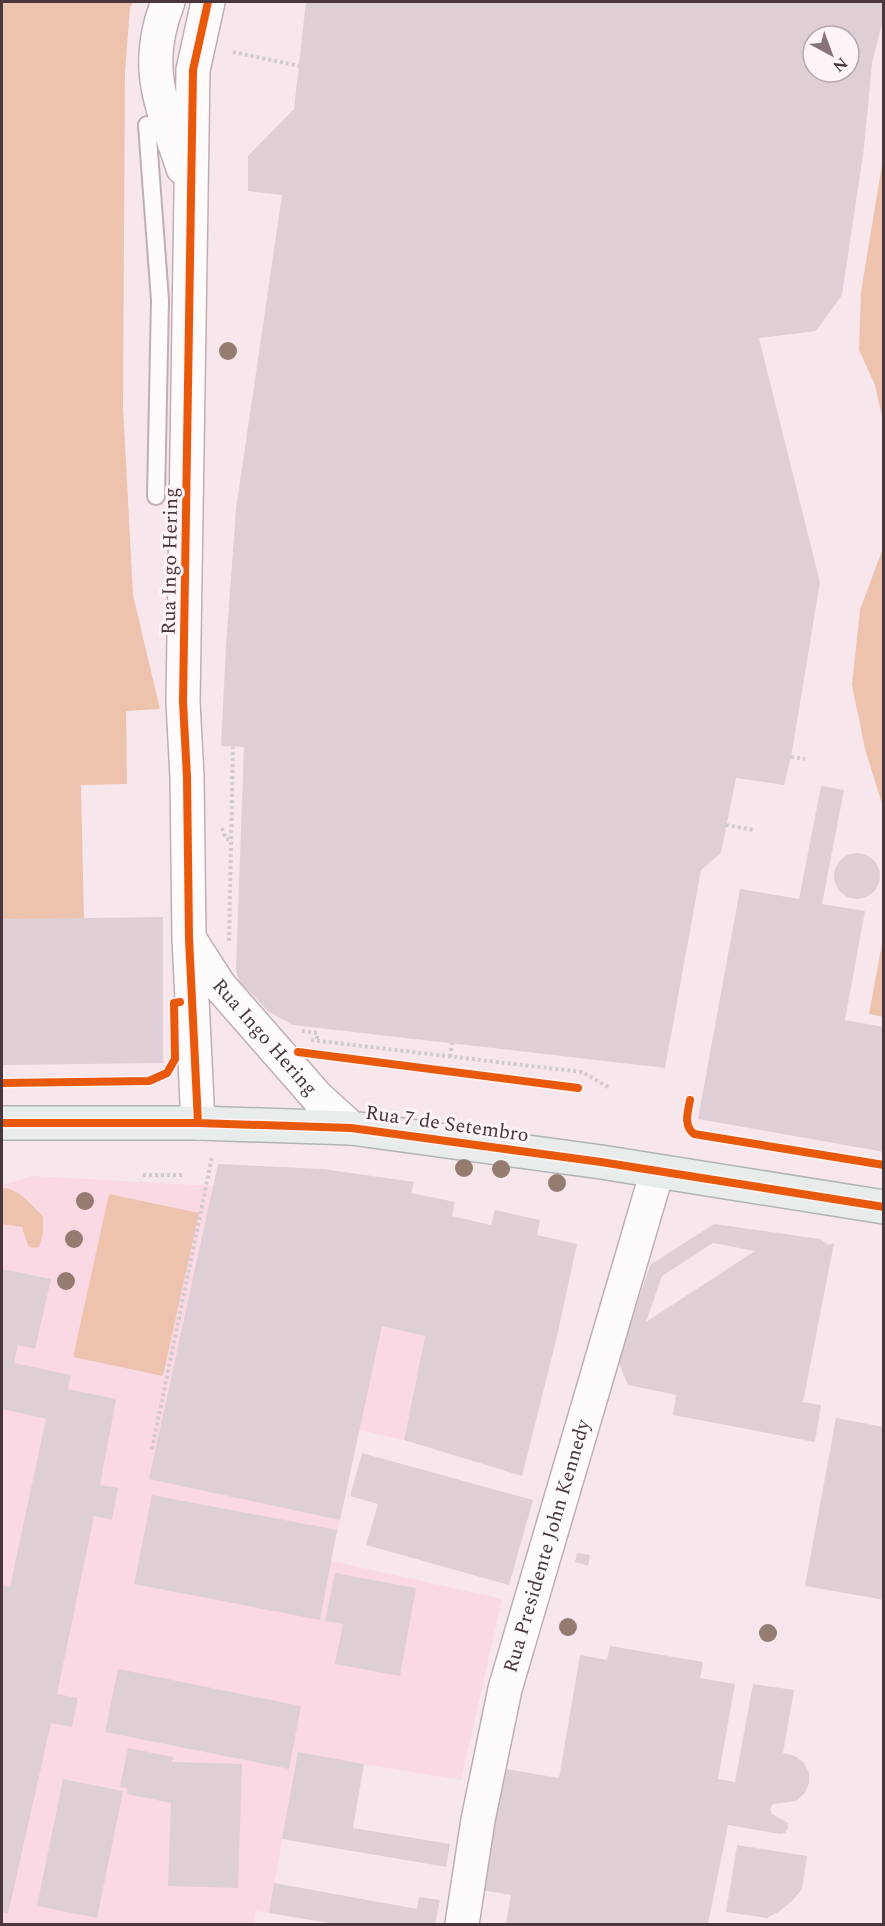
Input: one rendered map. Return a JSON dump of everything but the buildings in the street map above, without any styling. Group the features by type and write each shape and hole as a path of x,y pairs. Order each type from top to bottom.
{"main road":[{"name":"Rua 7 de Setembro","path":"2,1123 198,1123 351,1128 478,1144 884,1207"}],"street":[{"name":"Rua Ingo Hering","path":"168,2 158,32 154,57 162,104 190,190"},
{"name":"Rua Ingo Hering","path":"198,1123 189,938 187,777 183,702 193,70 208,2"},
{"name":"Rua Ingo Hering","path":"189,938 219,985 317,1097 351,1128"},
{"name":"Rua Presidente John Kennedy","path":"462,1924 478,1820 505,1689 657,1172"}],"lane":[{"path":"147,125 160,300 156,496"}],"path":[{"path":"233,52 299,66"},
{"path":"229,947 233,747"},
{"path":"792,758 805,759"},
{"path":"726,825 754,830"},
{"path":"300,1030 317,1033 317,1041 582,1072 610,1088"},
{"path":"450,1057 452,1043"},
{"path":"152,1449 212,1157"},
{"path":"143,1175 184,1175"}],"shaded area":[{"path":"2,2 133,2 130,8 125,72 123,406 133,595 160,709 126,711 127,784 81,785 84,919 2,919"},
{"path":"883,158 883,421 875,385 859,350 861,292"},
{"path":"883,548 883,807 865,749 852,685 860,610"},
{"path":"883,938 884,1017 869,1014"},
{"path":"218,1164 322,1169 414,1182 382,1326 425,1336 404,1440 359,1430 331,1561 502,1599 461,1780 298,1753 269,1913 256,1911 254,1924 2,1924 2,1185 32,1176 213,1186"},
{"path":"2,1188 19,1194 43,1217 43,1233 39,1247 28,1246 22,1227 2,1224"},
{"path":"109,1194 199,1213 163,1376 73,1357"}],"cycle path":[{"path":"198,1123 189,938 187,777 183,702 193,70 208,2"},
{"path":"2,1083 149,1081 167,1073 175,1059 174,1003 180,1002"},
{"path":"298,1052 578,1088"},
{"path":"690,1100 687,1122 694,1134 884,1165"},
{"path":"2,1123 198,1123 351,1128 601,1162 884,1207"}]}
